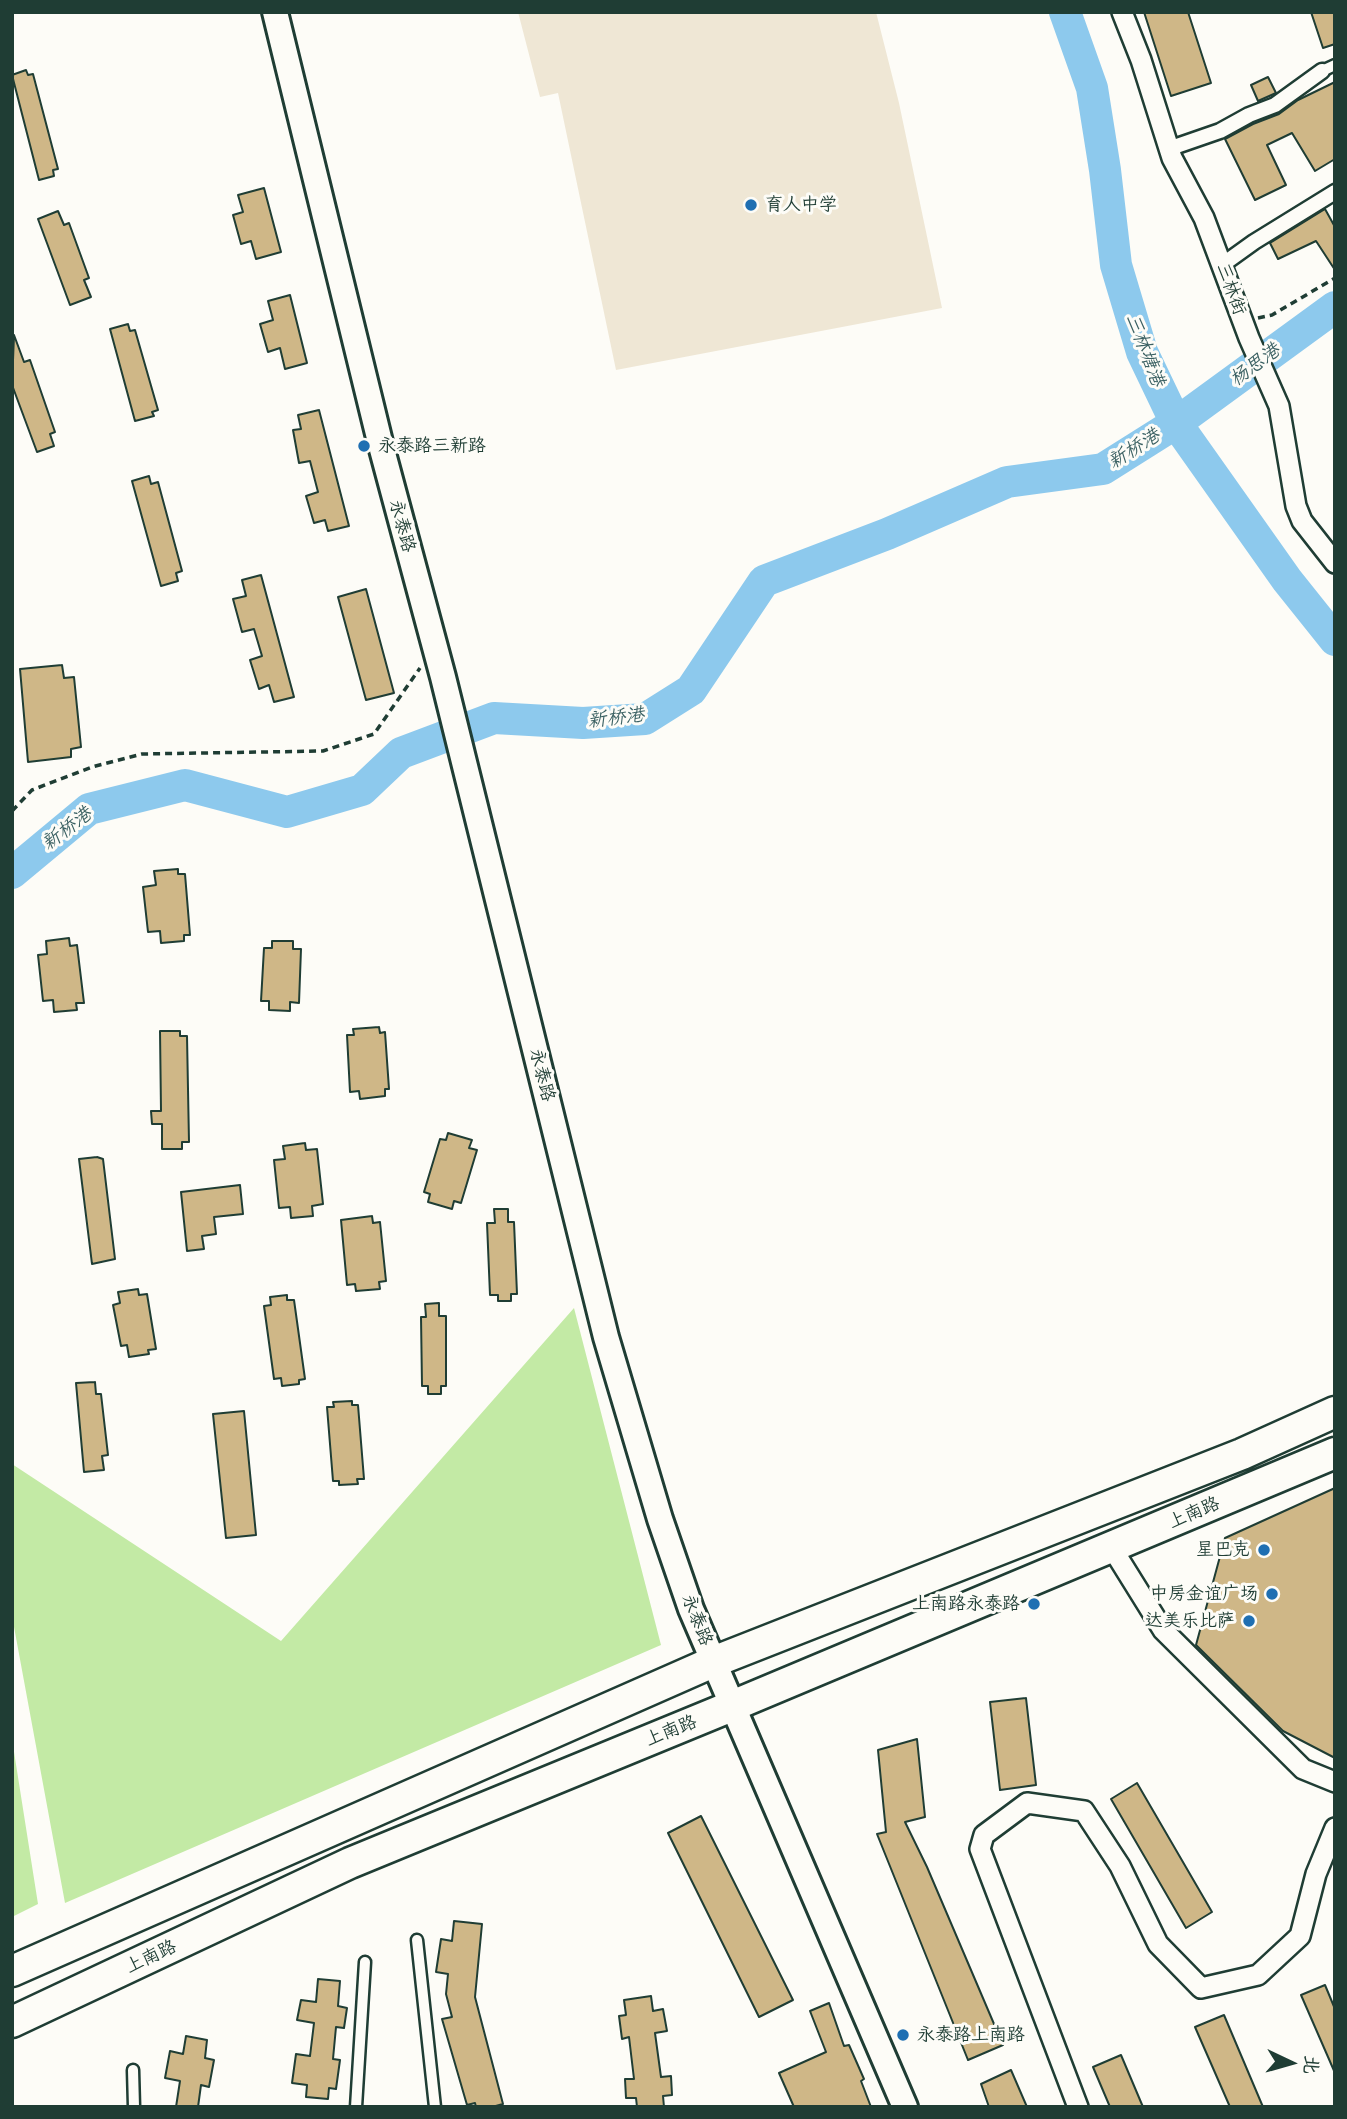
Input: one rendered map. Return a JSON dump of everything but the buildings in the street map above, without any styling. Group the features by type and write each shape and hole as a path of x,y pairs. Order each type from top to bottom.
{"main road":[{"name":"上南路","path":"12,1971 713,1662 1242,1454 1335,1412"},
{"name":"上南路","path":"12,2022 350,1863 1335,1453"}],"street":[{"name":"永泰路","path":"275,12 380,442 468,774 606,1337 660,1520 713,1662 905,2107"},
{"name":"三林街","path":"1122,12 1141,60 1168,149 1204,218 1266,382 1279,406 1296,506 1302,521 1335,563"},
{"path":"1168,149 1220,131 1275,105 1328,68"},
{"path":"1222,265 1335,192"},
{"path":"1112,1548 1163,1630 1303,1769 1335,1782"},
{"path":"1078,2107 980,1849 984,1835 1027,1803 1084,1811 1121,1866 1158,1944 1200,1988 1258,1975 1300,1936 1316,1874 1335,1828"}],"lane":[{"path":"416,1940 435,2107"},
{"path":"356,2107 365,1962"},
{"path":"133,2070 134,2107"}],"path":[{"path":"1246,330 1335,278"},
{"path":"12,811 32,790 92,767 142,754 323,751 374,734 426,661 441,667"}],"shaded area":[{"name":"育人中学","path":"518,12 876,12 899,103 942,308 616,370 558,93 540,97"}],"green space":[{"path":"574,1308 661,1645 65,1903 12,1616 12,1464 281,1641"},
{"path":"12,1739 38,1904 12,1917"}],"waterway":[{"name":"三林塘港","path":"1065,12 1092,88 1116,265 1142,352 1176,423 1287,580 1335,640"},
{"name":"新桥港","path":"12,873 89,809 185,785 287,812 362,790 401,753 494,718 583,723 645,719 691,690 764,581 887,534 1007,482 1103,469 1176,423 1335,307"}],"place":[{"name":"育人中学","path":"751,205"},
{"name":"永泰路三新路","path":"364,446"},
{"name":"星巴克","path":"1264,1550"},
{"name":"中房金谊广场","path":"1272,1594"},
{"name":"上南路永泰路","path":"1034,1604"},
{"name":"达美乐比萨","path":"1249,1621"},
{"name":"永泰路上南路","path":"903,2035"}],"water label":[{"name":"杨思港","path":"1255,365"}]}
